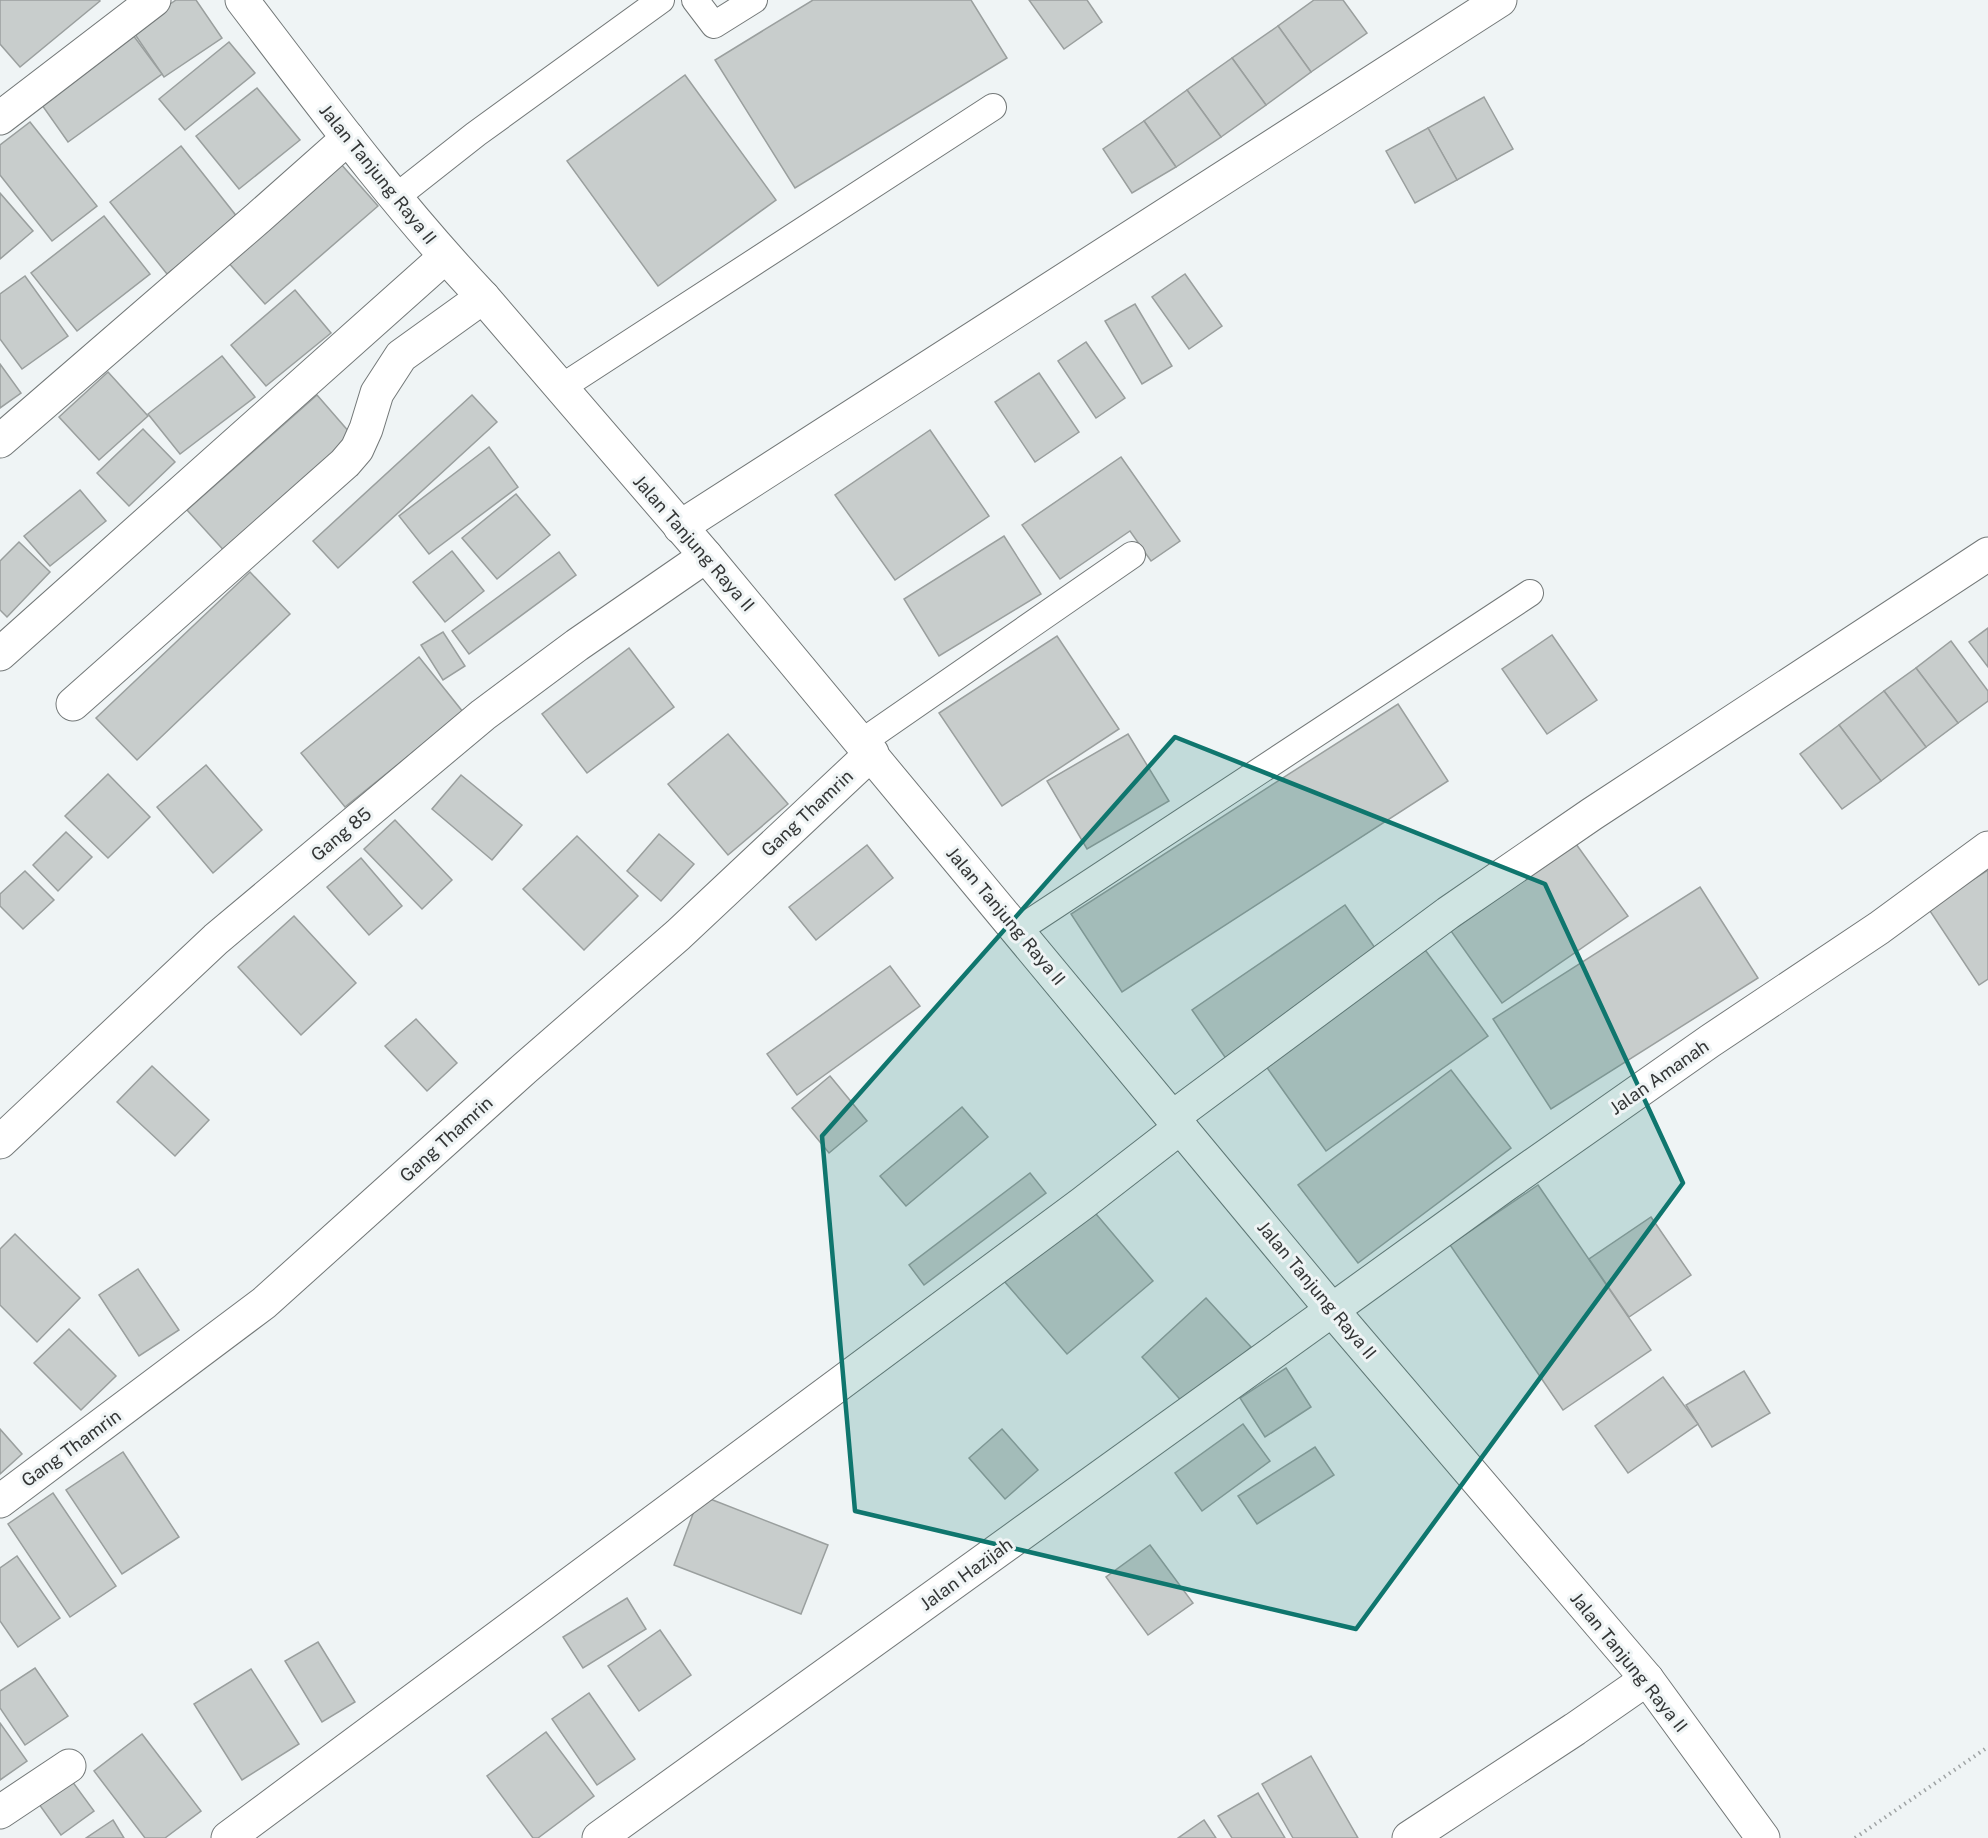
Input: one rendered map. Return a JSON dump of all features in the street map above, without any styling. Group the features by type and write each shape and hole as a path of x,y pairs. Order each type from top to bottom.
{"street":[{"path":"0,117 154,0"},
{"name":"Jalan Tanjung Raya II","path":"242,0 348,138 445,257 562,387 706,556 867,747 1332,1310 1647,1679 1763,1838"},
{"path":"680,527 1500,0"},
{"path":"0,441 260,218 348,138"},
{"path":"0,654 445,257"},
{"path":"73,704 345,463 357,449 377,393 401,356 483,297"},
{"path":"228,1838 1083,1203 1177,1122 1467,900 1592,814 1988,554"},
{"name":"Gang 85","path":"0,1142 216,939 483,715 577,645 706,556"},
{"name":"Gang Thamrin","path":"0,1501 264,1303 678,934 867,747"},
{"name":"Jalan Amanah","path":"1332,1310 1710,1041 1880,928 1988,848"},
{"name":"Jalan Hazijah","path":"599,1838 1332,1310"},
{"path":"1409,1838 1575,1730 1647,1679"},
{"path":"0,1812 69,1766"}],"lane":[{"path":"396,197 476,134 661,0"},
{"path":"695,0 714,25 754,0"},
{"path":"562,387 993,107"},
{"path":"867,747 1132,555"},
{"path":"1018,930 1530,593"}],"path":[{"path":"1856,1838 1988,1747"}],"highlighted area":[{"path":"1175,737 1545,884 1683,1183 1356,1629 855,1511 822,1136"}],"building":[{"path":"0,0 100,1 20,67 0,44"},
{"path":"176,0 196,0 222,38 164,77 132,30"},
{"path":"813,0 971,0 1007,58 795,188 715,60"},
{"path":"1029,0 1087,0 1102,22 1064,49"},
{"path":"1314,0 1343,0 1367,33 1311,72 1278,26"},
{"path":"1278,26 1311,72 1266,105 1232,58"},
{"path":"130,31 162,74 68,142 37,98"},
{"path":"229,42 255,73 185,130 159,99"},
{"path":"1232,58 1266,105 1221,137 1187,90"},
{"path":"685,75 776,200 658,286 567,161"},
{"path":"257,88 300,140 239,189 196,136"},
{"path":"1187,90 1221,137 1176,167 1144,121"},
{"path":"1484,97 1513,149 1457,180 1428,128"},
{"path":"1144,121 1176,167 1132,193 1103,149"},
{"path":"30,122 97,206 52,241 0,175 0,145"},
{"path":"1428,128 1457,180 1415,203 1386,151"},
{"path":"181,146 238,218 167,274 110,202"},
{"path":"340,163 378,206 265,304 227,261"},
{"path":"0,193 33,231 0,259"},
{"path":"104,216 150,274 77,331 31,273"},
{"path":"1185,274 1222,326 1189,349 1152,297"},
{"path":"25,276 68,336 22,369 0,339 0,294"},
{"path":"295,290 331,333 266,386 231,345"},
{"path":"1135,304 1172,366 1142,384 1105,321"},
{"path":"1086,342 1125,398 1096,418 1058,361"},
{"path":"222,356 255,397 180,454 148,414"},
{"path":"0,364 21,393 0,408"},
{"path":"108,372 148,416 99,460 59,417"},
{"path":"1039,373 1079,432 1035,462 995,402"},
{"path":"317,395 357,441 228,555 187,510"},
{"path":"472,395 497,422 338,568 313,541"},
{"path":"143,429 175,462 129,506 97,473"},
{"path":"930,430 989,516 895,580 835,495"},
{"path":"489,447 518,487 429,554 399,516"},
{"path":"1121,457 1180,541 1151,561 1130,531 1060,579 1022,525"},
{"path":"80,490 106,521 50,566 24,536"},
{"path":"516,494 550,535 497,579 462,538"},
{"path":"1004,536 1041,594 939,656 904,599"},
{"path":"19,542 50,572 7,617 0,610 0,561"},
{"path":"452,551 484,591 445,622 413,582"},
{"path":"559,552 576,575 469,654 452,631"},
{"path":"250,572 290,614 137,760 96,718"},
{"path":"1988,628 1988,667 1969,642"},
{"path":"443,632 465,666 443,680 421,645"},
{"path":"1552,635 1597,700 1547,734 1502,669"},
{"path":"1057,636 1119,729 1002,806 939,713"},
{"path":"1951,641 1988,691 1988,701 1958,723 1916,668"},
{"path":"629,648 674,707 587,773 542,714"},
{"path":"419,657 463,712 345,807 301,753"},
{"path":"1916,668 1958,723 1926,747 1884,691"},
{"path":"1884,691 1926,747 1881,781 1839,725"},
{"path":"1398,704 1448,781 1122,992 1071,914"},
{"path":"1839,725 1881,781 1842,809 1800,754"},
{"path":"728,734 788,804 728,855 668,784"},
{"path":"1128,734 1169,801 1087,849 1047,781"},
{"path":"206,765 262,830 213,873 157,807"},
{"path":"108,774 150,817 108,858 65,816"},
{"path":"461,775 522,825 492,860 432,809"},
{"path":"395,820 452,880 422,909 364,849"},
{"path":"66,832 92,857 58,891 33,865"},
{"path":"659,834 694,864 661,901 627,871"},
{"path":"577,836 638,896 584,950 523,889"},
{"path":"1576,844 1628,916 1502,1003 1451,931"},
{"path":"867,845 893,878 816,940 789,907"},
{"path":"361,858 402,906 369,935 327,887"},
{"path":"1988,870 1988,979 1979,985 1928,908"},
{"path":"25,871 54,900 23,929 0,906 0,894"},
{"path":"1700,887 1758,978 1551,1109 1493,1019"},
{"path":"1345,905 1380,955 1227,1060 1192,1010"},
{"path":"294,916 356,983 301,1035 238,967"},
{"path":"1423,947 1488,1036 1326,1151 1263,1062"},
{"path":"890,966 920,1006 797,1095 767,1054"},
{"path":"416,1019 457,1063 427,1091 385,1046"},
{"path":"152,1066 209,1120 175,1156 117,1102"},
{"path":"1451,1070 1511,1148 1358,1263 1298,1185"},
{"path":"830,1076 867,1121 829,1153 792,1108"},
{"path":"962,1107 988,1137 906,1206 880,1176"},
{"path":"1030,1173 1046,1193 924,1285 909,1265"},
{"path":"1538,1185 1651,1350 1563,1410 1450,1245"},
{"path":"1091,1208 1153,1281 1067,1354 1004,1281"},
{"path":"1651,1217 1691,1275 1629,1317 1589,1259"},
{"path":"15,1234 80,1298 37,1342 0,1305 0,1249"},
{"path":"138,1269 179,1330 139,1356 99,1295"},
{"path":"1206,1298 1251,1347 1186,1406 1142,1357"},
{"path":"69,1329 116,1376 81,1410 34,1363"},
{"path":"1286,1368 1311,1407 1265,1437 1240,1398"},
{"path":"1744,1371 1770,1413 1712,1447 1686,1405"},
{"path":"1663,1377 1698,1424 1628,1473 1595,1426"},
{"path":"1243,1424 1270,1461 1202,1511 1175,1473"},
{"path":"0,1429 22,1454 0,1474"},
{"path":"1002,1429 1038,1470 1005,1499 969,1458"},
{"path":"1315,1447 1334,1475 1257,1524 1238,1496"},
{"path":"123,1452 179,1537 122,1574 66,1490"},
{"path":"53,1493 116,1586 70,1617 8,1524"},
{"path":"700,1495 828,1545 801,1614 674,1565"},
{"path":"1150,1545 1193,1603 1148,1635 1106,1577"},
{"path":"17,1556 60,1618 18,1647 0,1621 0,1568"},
{"path":"627,1598 646,1629 583,1668 563,1637"},
{"path":"660,1630 691,1675 639,1711 608,1666"},
{"path":"318,1642 355,1702 322,1722 285,1661"},
{"path":"35,1668 68,1716 25,1745 0,1708 0,1691"},
{"path":"251,1669 299,1744 242,1780 194,1704"},
{"path":"589,1693 635,1759 597,1785 552,1719"},
{"path":"0,1723 27,1761 0,1780"},
{"path":"546,1732 594,1796 538,1838 533,1838 487,1776"},
{"path":"142,1734 201,1811 165,1838 145,1838 94,1771"},
{"path":"1311,1756 1358,1838 1293,1838 1262,1784"},
{"path":"69,1777 94,1811 61,1835 36,1800"},
{"path":"1258,1793 1285,1838 1232,1838 1218,1816"},
{"path":"113,1820 124,1838 86,1838"},
{"path":"1204,1820 1216,1838 1178,1838"}]}
